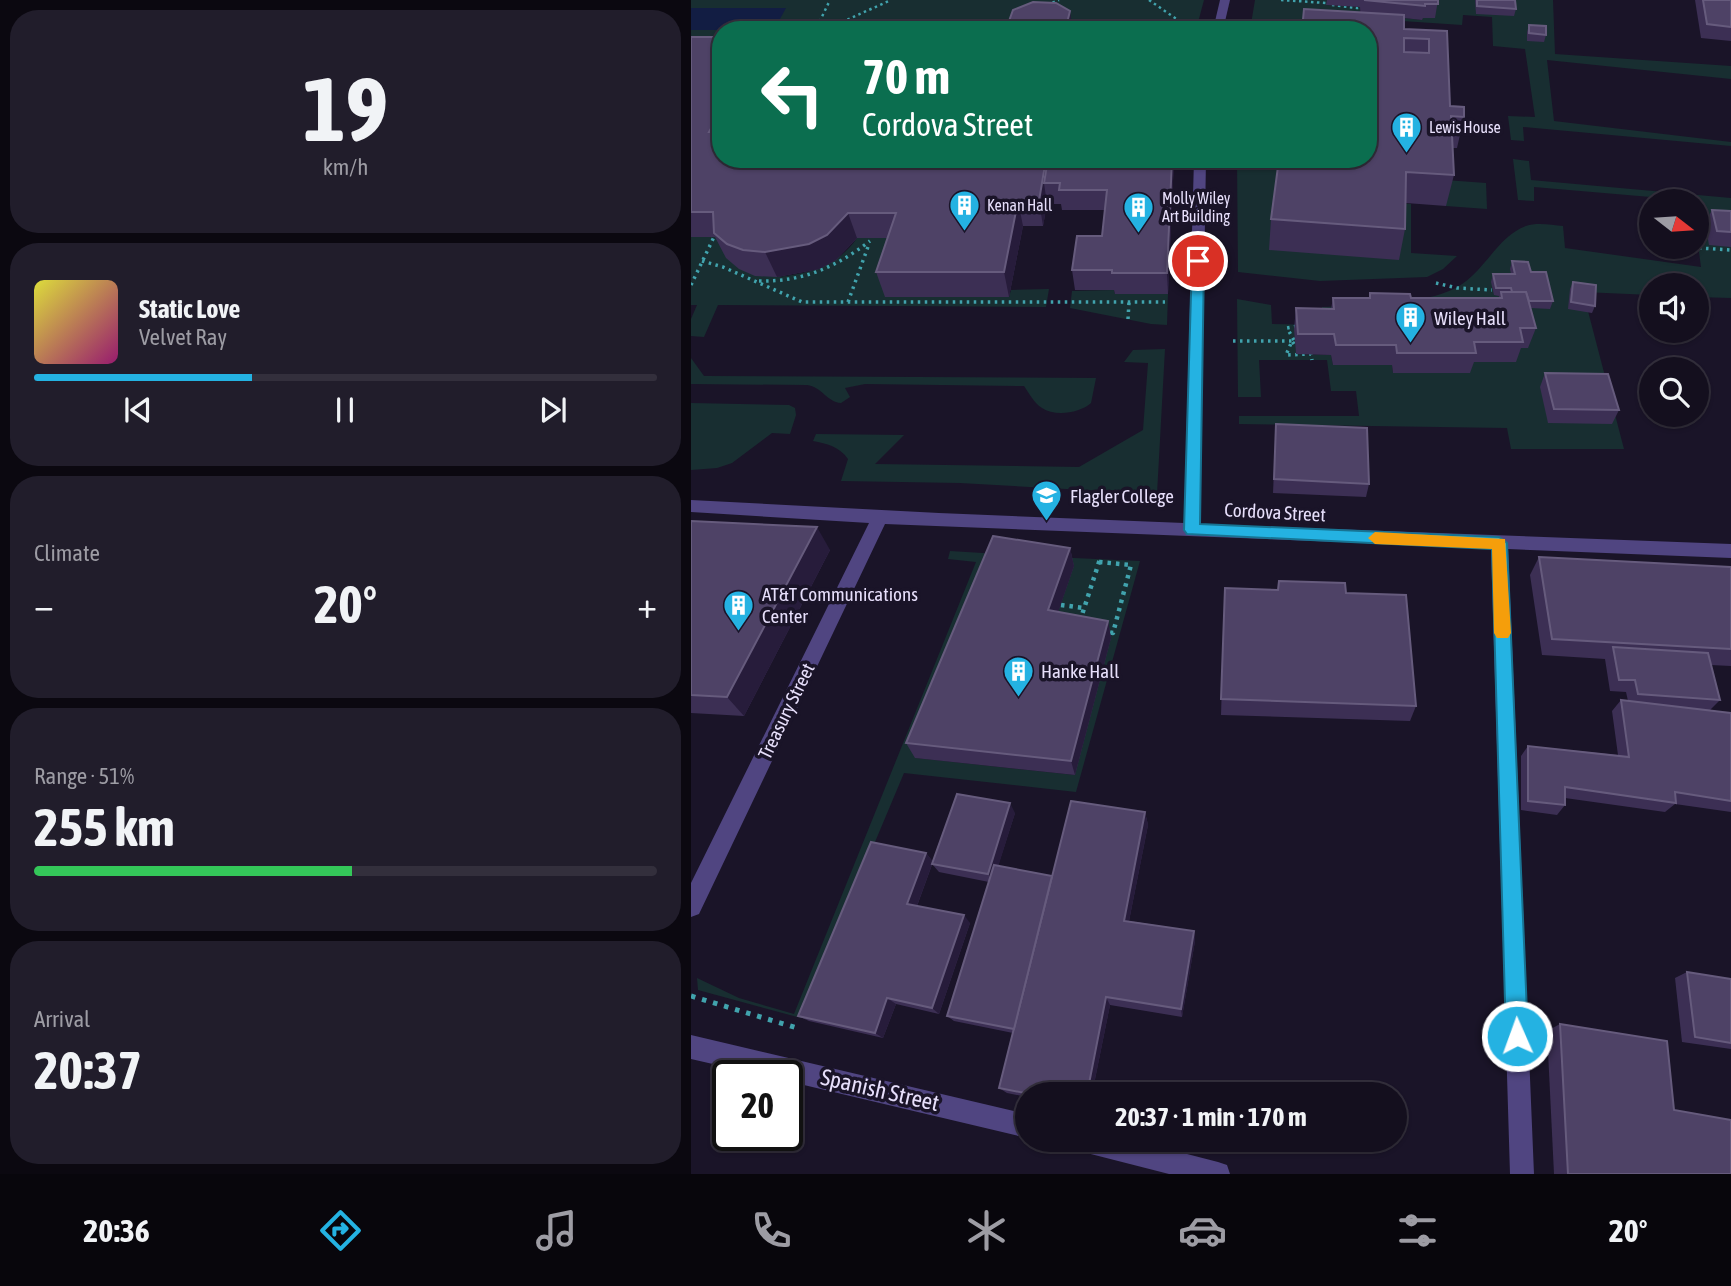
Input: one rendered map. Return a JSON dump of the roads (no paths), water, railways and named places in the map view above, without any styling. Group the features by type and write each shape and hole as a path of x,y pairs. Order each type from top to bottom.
{"street":[{"path":"1220,21 1225,0"},
{"path":"1192,530 1200,168"},
{"name":"Cordova Street","path":"691,506 880,517 1731,551"},
{"name":"Treasury Street","path":"691,906 880,517"},
{"path":"1499,543 1522,1174"},
{"name":"Spanish Street","path":"691,1046 1015,1123"},
{"path":"1131,1152 1218,1174"}],"water":[{"path":"691,8 786,8 779,21 712,21 712,30 691,30"}],"place":[{"name":"Lewis House","path":"1406,154"},
{"name":"Kenan Hall","path":"964,232"},
{"name":"Molly Wiley Art Building","path":"1139,234"},
{"name":"Wiley Hall","path":"1411,345"},
{"name":"Flagler College","path":"1047,523"},
{"name":"AT&T Communications Center","path":"739,632"},
{"name":"Hanke Hall","path":"1018,698"}]}
